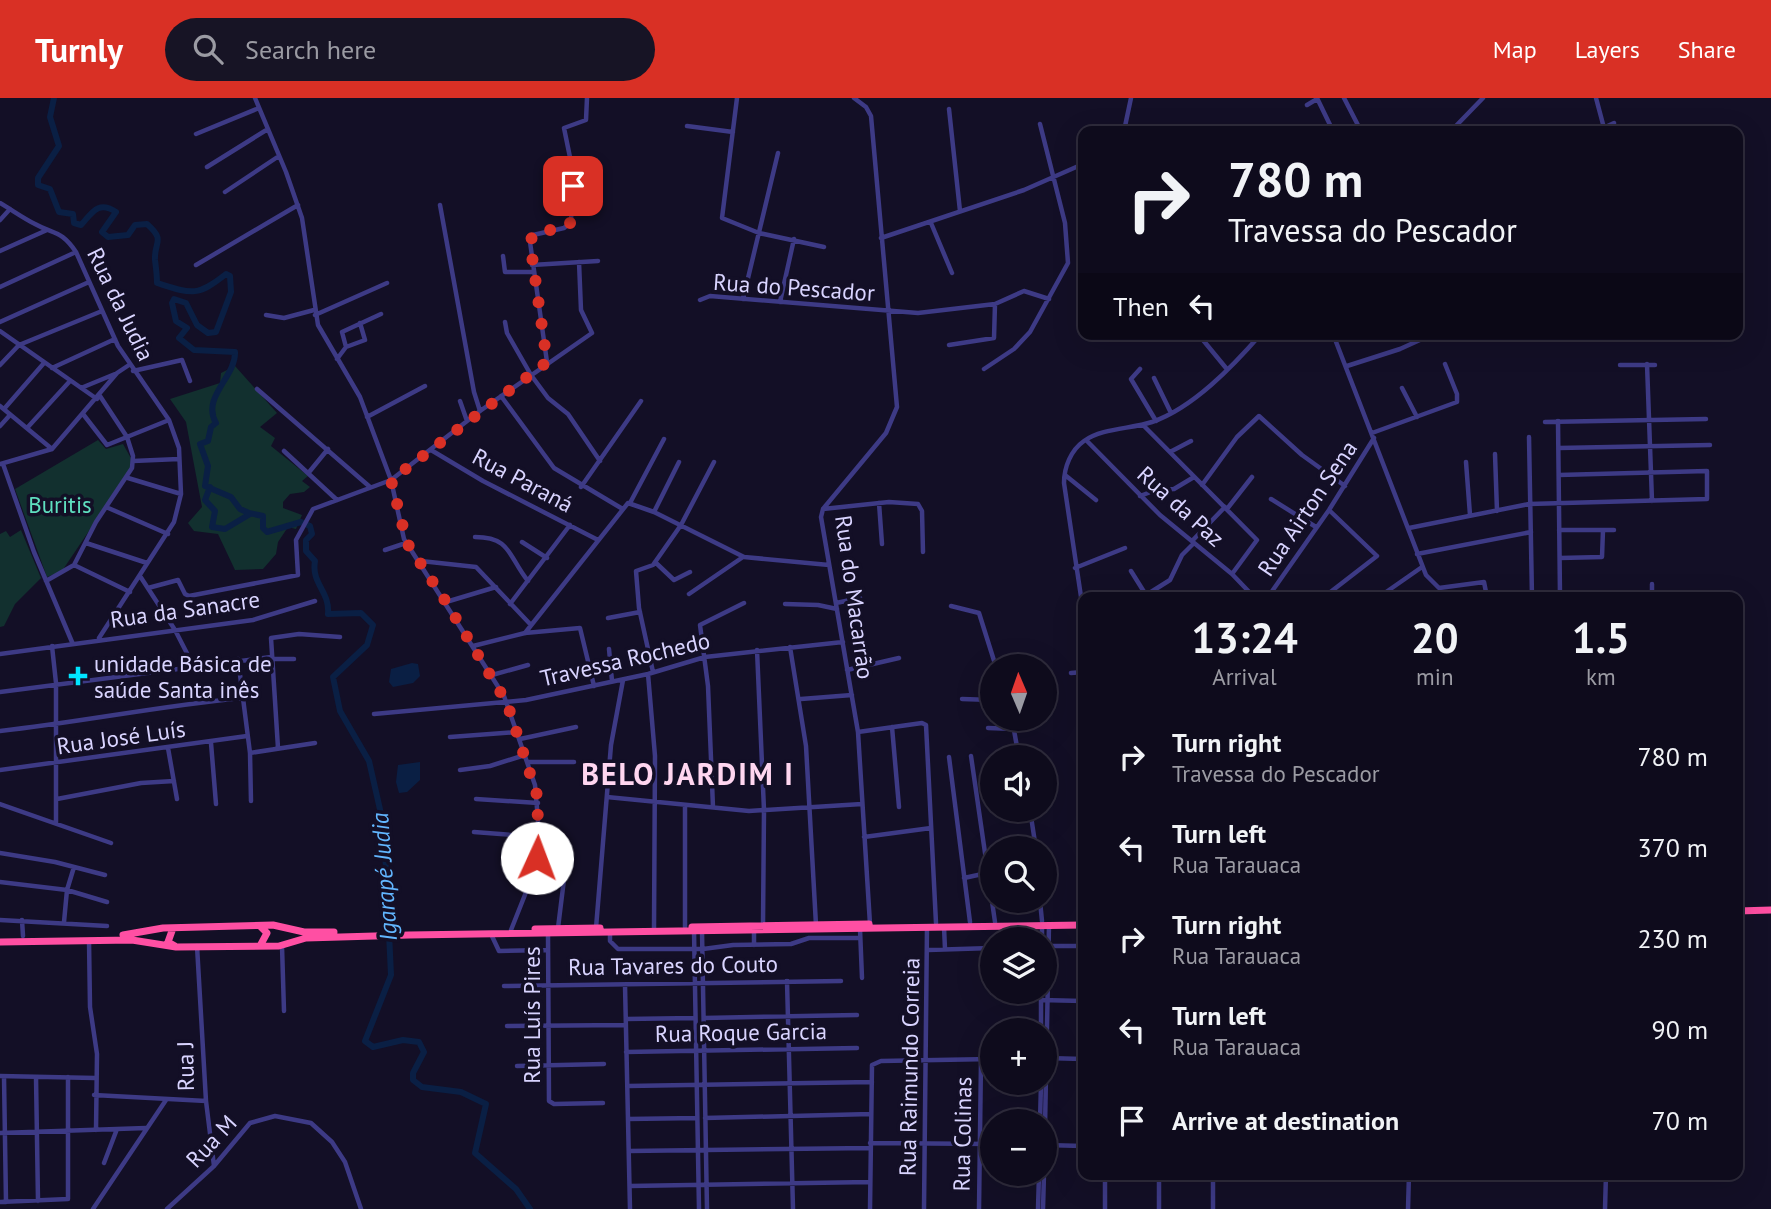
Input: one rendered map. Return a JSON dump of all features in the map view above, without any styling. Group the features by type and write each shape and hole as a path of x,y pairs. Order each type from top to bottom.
{"highway":[{"path":"1743,912 1771,912"},
{"path":"408,933 698,931 763,924 779,928 860,929 970,922 1044,924"},
{"path":"0,939 23,936 131,935 173,928 260,926 304,932 357,934 685,927 729,928 754,932 816,925 1078,923"},
{"path":"260,926 266,930 267,937 260,946"},
{"path":"173,928 168,942 176,947"},
{"path":"0,939 132,940 176,947 197,947 282,945 306,938 357,934"}],"street":[{"path":"255,98 298,205 307,240 314,312 337,359 352,380 367,417 391,480 407,543 492,675 507,703 528,762 538,803 538,837 533,880 511,930"},
{"path":"547,362 532,265 532,236 564,228 571,222 573,172 564,128 586,120 587,98"},
{"path":"737,98 722,218 759,233 824,247"},
{"name":"Rua do Macarrão","path":"854,98 866,107 871,117 895,416 878,444 823,509 829,565 858,732 870,924"},
{"path":"1125,126 1131,98"},
{"path":"1307,105 1317,98 1331,126"},
{"path":"1344,98 1358,126"},
{"path":"1456,126 1483,98"},
{"path":"1596,98 1603,126"},
{"path":"197,134 259,108"},
{"path":"949,109 960,211"},
{"path":"1608,126 1614,123"},
{"path":"984,369 1024,339 1049,299 1069,258 1065,223 1040,124"},
{"path":"687,126 733,132"},
{"path":"207,167 268,129"},
{"path":"743,299 778,153"},
{"path":"225,192 279,156"},
{"path":"881,238 931,223 1078,166"},
{"name":"Rua da Judia","path":"0,203 63,235 76,251 128,365 169,420 178,441 181,494 178,512 168,534 99,638"},
{"path":"196,265 298,205"},
{"path":"440,205 474,392 480,411"},
{"path":"0,220 10,209"},
{"path":"931,223 952,273"},
{"path":"0,251 48,229"},
{"path":"780,302 794,239"},
{"path":"0,287 76,251"},
{"path":"503,256 505,272 533,272"},
{"path":"532,265 598,261"},
{"path":"148,587 177,580 189,596 297,577 300,570 296,544 300,528 313,509 391,480 547,362 592,333 581,310 579,262"},
{"path":"0,322 89,282"},
{"path":"266,315 284,317 314,312 387,283"},
{"name":"Rua do Pescador","path":"700,300 710,296 930,313 995,304 1027,291 1049,299"},
{"path":"949,345 994,338 995,304"},
{"path":"0,365 19,345 102,311"},
{"path":"346,347 342,332 381,314"},
{"path":"505,322 507,333 531,375 548,398 568,414 600,461"},
{"path":"337,359 346,347 365,340 360,323"},
{"path":"0,331 80,389 98,397 127,437 133,461 128,478 106,507 74,565 46,581"},
{"path":"52,368 115,339"},
{"path":"1203,340 1226,369"},
{"path":"1080,592 1064,475 1073,453 1086,440 1156,421 1171,413 1226,369 1255,340"},
{"path":"1336,340 1422,567 1435,587 1482,582 1487,586 1488,592"},
{"path":"1347,366 1394,352 1420,340"},
{"path":"133,371 182,360 190,380"},
{"path":"44,363 2,408 52,449"},
{"path":"1373,435 1457,402 1446,364"},
{"path":"1647,364 1652,501"},
{"path":"80,389 117,373 128,365"},
{"path":"1620,366 1655,365"},
{"path":"1140,369 1131,378 1156,421"},
{"path":"72,642 2,464 52,449 117,373"},
{"path":"1154,378 1171,413"},
{"path":"27,428 70,381"},
{"path":"367,417 425,386"},
{"path":"257,388 370,487"},
{"path":"1402,388 1417,417"},
{"path":"501,397 550,464 582,487 625,505 654,512 744,557 829,565"},
{"path":"460,401 467,421"},
{"path":"582,487 641,401"},
{"path":"83,414 105,444 169,420"},
{"path":"0,426 10,415"},
{"path":"1202,485 1257,416 1265,419 1293,447 1345,486"},
{"path":"1545,422 1706,419"},
{"path":"1558,421 1560,592"},
{"path":"1143,425 1257,541 1232,574"},
{"name":"Rua Airton Sena","path":"1271,592 1345,486 1373,435"},
{"path":"1529,437 1532,592"},
{"path":"525,634 625,505 664,439"},
{"name":"Rua da Paz","path":"1086,440 1140,496 1232,574 1248,592"},
{"path":"1170,452 1191,441"},
{"path":"1559,448 1710,445"},
{"path":"310,471 328,449"},
{"name":"Rua Paraná","path":"431,450 483,481 598,540"},
{"path":"284,451 310,471 337,500"},
{"path":"1495,454 1497,511"},
{"path":"133,461 179,459"},
{"path":"1466,461 1470,515"},
{"path":"654,512 679,462"},
{"path":"654,928 655,756 650,673 636,571 655,562 681,525 713,465"},
{"path":"1409,528 1529,504 1707,499 1707,471 1559,475"},
{"path":"1064,475 1096,500"},
{"path":"1140,496 1156,490 1174,489 1194,477"},
{"path":"1150,592 1170,580 1182,555 1252,477"},
{"path":"128,478 181,494"},
{"path":"0,482 9,480"},
{"path":"1271,499 1316,527"},
{"path":"823,509 879,503 921,506 922,552"},
{"path":"879,503 882,544"},
{"path":"106,507 168,534"},
{"path":"1329,510 1373,551 1376,558 1331,592"},
{"path":"510,604 570,525"},
{"path":"1559,530 1614,530"},
{"path":"1560,558 1602,557 1603,530"},
{"path":"1418,554 1531,532"},
{"path":"475,537 495,537 502,542 528,581"},
{"path":"522,542 547,558"},
{"path":"86,543 147,563"},
{"path":"385,550 407,543"},
{"path":"1075,568 1125,548"},
{"path":"689,594 744,557"},
{"path":"420,561 476,567 531,625"},
{"path":"655,562 668,571 673,580 690,572"},
{"path":"74,565 130,592"},
{"path":"1386,592 1422,567"},
{"path":"1131,571 1142,592"},
{"path":"140,576 175,630 192,665"},
{"path":"1652,584 1653,592"},
{"path":"446,602 496,587"},
{"path":"786,604 836,606 860,598"},
{"name":"Rua da Sanacre","path":"0,654 99,638 266,617 315,601"},
{"path":"713,807 701,623 744,603"},
{"path":"951,606 980,613 992,654"},
{"path":"608,618 640,612"},
{"path":"473,646 525,634 580,628 594,686"},
{"path":"278,748 271,658 272,637 340,637"},
{"name":"Travessa Rochedo","path":"374,714 507,703 623,680 705,657 843,642"},
{"path":"52,646 56,683 55,823"},
{"path":"790,646 801,699 811,806 816,925"},
{"path":"609,649 612,681"},
{"path":"757,650 764,810 763,924"},
{"path":"238,659 250,753 251,801"},
{"path":"0,692 238,659 294,659"},
{"path":"847,670 899,659"},
{"path":"492,675 528,666"},
{"path":"1071,673 1078,672"},
{"path":"596,928 611,744 623,680"},
{"path":"801,699 852,695"},
{"path":"0,732 97,720 156,707 241,698"},
{"path":"962,699 980,700"},
{"path":"858,732 925,724 940,924 945,949"},
{"path":"520,739 576,727"},
{"path":"892,727 899,807"},
{"path":"450,737 517,732"},
{"name":"Rua José Luís","path":"0,769 211,743 247,736"},
{"path":"211,743 216,804"},
{"path":"250,753 315,743"},
{"path":"167,748 177,799"},
{"path":"460,770 490,766 525,755"},
{"path":"950,757 970,922"},
{"path":"971,757 984,836"},
{"path":"528,762 574,762"},
{"path":"57,799 81,797 131,784 174,781"},
{"path":"607,797 764,810 862,804"},
{"path":"476,799 538,803"},
{"path":"0,804 111,843"},
{"path":"685,805 685,927"},
{"path":"864,837 932,828"},
{"path":"474,832 538,837"},
{"path":"558,928 568,847"},
{"path":"0,853 104,875"},
{"path":"64,922 67,890 75,867"},
{"path":"964,878 980,875"},
{"path":"0,882 67,890 107,902"},
{"path":"994,913 995,922"},
{"path":"1042,913 1044,927"},
{"path":"0,920 107,926"},
{"path":"22,920 23,936"},
{"name":"Rua Raimundo Correia","path":"924,1209 929,950 927,926"},
{"path":"860,929 862,978"},
{"path":"698,931 703,949 707,1209"},
{"path":"698,931 694,950 699,1209"},
{"path":"754,932 754,945"},
{"path":"610,933 610,941 618,949 694,950 791,944 809,937 860,938"},
{"path":"491,934 499,951 546,950"},
{"name":"Rua Luís Pires","path":"548,934 549,1097 552,1104 603,1103"},
{"path":"89,940 90,1007 97,1054 94,1096 96,1129"},
{"path":"282,945 284,1011"},
{"path":"1057,946 1078,946"},
{"name":"Rua J","path":"93,1209 167,1099 206,1101 197,947"},
{"path":"929,950 980,948"},
{"path":"787,981 793,1209"},
{"name":"Rua Tavares do Couto","path":"504,986 841,981"},
{"path":"625,985 630,1209"},
{"path":"1057,1000 1078,1001"},
{"path":"704,1017 857,1015"},
{"path":"507,1026 695,1017"},
{"name":"Rua Roque Garcia","path":"626,1052 857,1048"},
{"path":"1057,1058 1078,1059"},
{"path":"870,1209 872,1068 878,1062 980,1060"},
{"path":"517,1066 604,1064"},
{"path":"68,1077 68,1199 3,1202 2,1076 68,1077 95,1078"},
{"path":"36,1077 38,1201"},
{"path":"628,1086 872,1082"},
{"name":"Rua Colinas","path":"979,1209 980,1095"},
{"path":"94,1096 167,1099"},
{"path":"1042,1109 1043,1096"},
{"path":"1043,1096 1044,1109"},
{"path":"206,1101 214,1166"},
{"path":"705,1118 871,1114"},
{"name":"Rua M","path":"167,1209 214,1166 255,1120 275,1116 312,1123 332,1142 345,1162 361,1209"},
{"path":"628,1119 697,1118"},
{"path":"2,1133 146,1128"},
{"path":"104,1163 117,1129"},
{"path":"629,1151 979,1144"},
{"path":"1057,1145 1078,1146"},
{"path":"1105,1180 1105,1209"},
{"path":"1159,1180 1159,1209"},
{"path":"1213,1180 1213,1209"},
{"path":"1408,1209 1409,1180"},
{"path":"1605,1209 1606,1180"},
{"path":"630,1186 870,1182"},
{"path":"1041,1186 1041,1209"}],"green space":[{"path":"235,366 277,413 260,427 275,438 271,446 308,476 302,481 310,487 304,492 290,494 283,502 283,508 302,515 296,529 288,527 278,542 276,554 263,569 235,570 218,534 194,531 188,523 202,507 186,422 170,399 220,383 221,373"},
{"name":"Buritis","path":"98,440 106,449 123,444 132,460 130,470 62,571 47,577 15,489"},
{"name":"Buritis","path":"21,530 41,578 15,604 4,626 0,627 0,534 6,531 10,537"}],"water":[{"path":"418,664 420,676 413,683 393,687 389,682 391,669"},
{"path":"420,762 420,780 407,792 399,793 396,782 398,765"}],"waterway":[{"name":"Igarapé Judia","path":"54,98 50,117 59,146 38,178 38,185 50,189 59,212 73,214 74,223 81,225 96,209 104,207 116,212 102,232 108,237 128,235 135,225 147,224 158,238 155,254 157,283 194,291 208,287 226,274 230,276 231,292 216,332 208,333 197,325 186,303 174,299 172,303 176,321 187,328 179,338 194,350 235,352 234,361 213,404 216,423 211,427 208,441 200,444 208,466 205,486 231,497 240,509 263,516 263,528 267,532 301,522 310,526 312,534 306,540 306,551 315,561 314,569 326,599 328,614 361,613 373,625 367,645 333,677 340,711 369,761 384,827 391,975 365,1041 373,1047 403,1040 419,1042 424,1052 413,1073 413,1080 422,1087 461,1092 486,1104 475,1153 516,1189 530,1209"},
{"path":"210,487 205,500 215,511 212,527 225,529 250,514"}],"place":[{"name":"unidade Básica de saúde Santa inês","path":"78,676"}],"district":[{"name":"BELO JARDIM I","path":"688,773"}],"route":[{"path":"537,858 536,785 507,703 492,675 407,543 391,480 547,362 530,242 536,233 564,228 570,224 573,186"}]}
